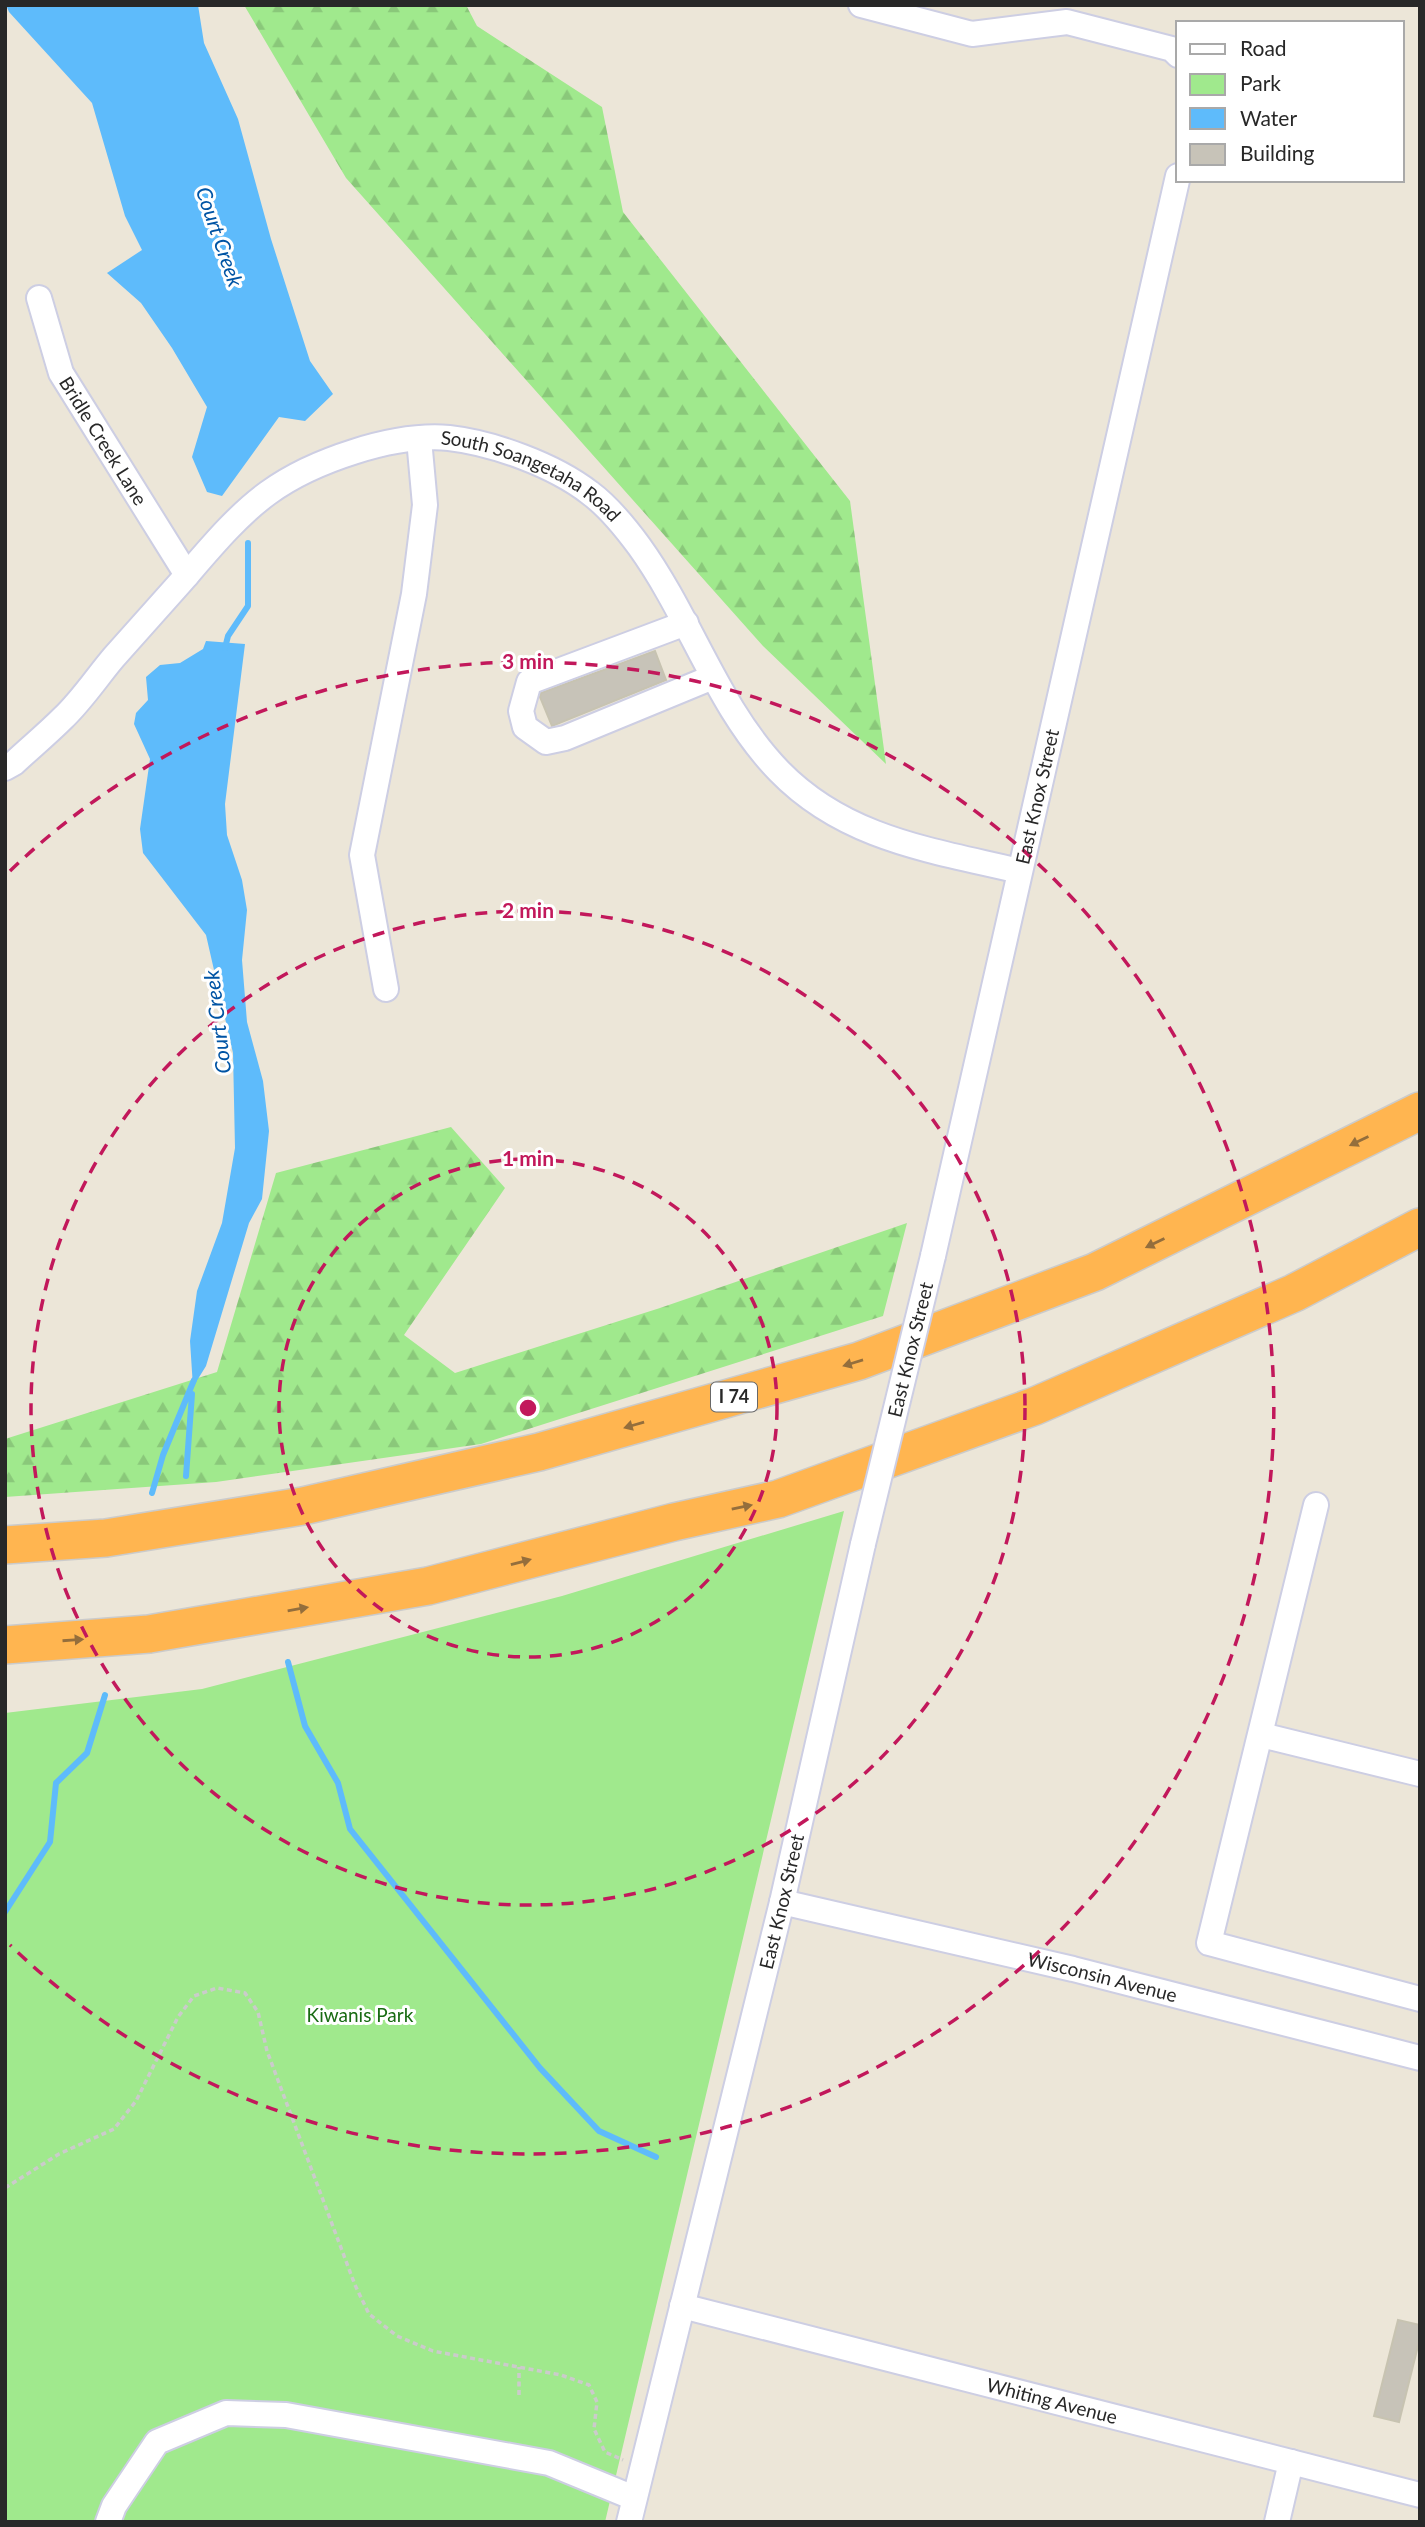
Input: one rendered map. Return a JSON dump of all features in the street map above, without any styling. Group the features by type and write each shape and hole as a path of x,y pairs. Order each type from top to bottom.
{"highway":[{"name":"I 74","path":"5,1545 106,1538 303,1506 539,1452 859,1361 1095,1272 1420,1111"},
{"path":"5,1645 149,1634 428,1587 674,1522 778,1499 1048,1400 1294,1293 1420,1227"}],"street":[{"path":"861,5 901,18 972,34 1067,22 1172,49 1176,53"},
{"name":"East Knox Street","path":"629,2522 782,1902 863,1544 933,1255 1177,182"},
{"name":"Bridle Creek Lane","path":"39,299 61,373 187,575"},
{"name":"South Soangetaha Road","path":"5,768 65,717 187,575 266,494 331,459 372,447 419,439 446,438 473,442 513,454 554,471 589,492 616,518 639,546 686,624 713,677 756,745 780,772 833,815 901,843 1019,871"},
{"path":"386,989 362,855 414,594 425,505 419,439"},
{"path":"686,624 529,682 521,710 525,727 546,742 556,740 713,677"},
{"path":"1316,1505 1209,1943 1420,1999"},
{"path":"1261,1735 1420,1773"},
{"name":"Wisconsin Avenue","path":"782,1902 1073,1969 1420,2058"},
{"name":"Whiting Avenue","path":"682,2306 1420,2495"},
{"path":"108,2522 114,2506 157,2442 226,2413 286,2415 549,2463 634,2498"},
{"path":"1277,2522 1291,2462"}],"path":[{"path":"5,2188 60,2154 114,2129 136,2101 178,2017 194,1996 217,1987 245,1993 258,2012 267,2051 355,2285 369,2315 397,2336 433,2351 561,2375 589,2385 597,2402 594,2429 605,2452 641,2467"},
{"path":"519,2367 519,2395"}],"green space":[{"path":"244,5 466,5 477,26 602,107 623,212 850,501 886,764 763,646 346,178"},
{"path":"451,1127 505,1188 404,1335 455,1373 660,1308 907,1223 883,1316 481,1444 216,1482 5,1497 5,1439 217,1372 276,1173"},
{"name":"Kiwanis Park","path":"844,1511 605,2522 5,2522 5,1713 202,1689 562,1596"}],"water":[{"path":"6,5 198,5 204,43 238,119 271,239 310,361 333,394 305,421 279,417 222,496 207,492 192,457 207,407 141,303 107,273 142,250 125,216 92,103 9,12"},
{"path":"206,641 245,644 225,804 227,835 242,880 247,910 242,960 247,1022 263,1081 269,1131 262,1199 249,1223 206,1366 193,1387 190,1341 197,1291 222,1223 235,1148 233,1053 206,935 143,853 140,829 150,759 134,724 136,713 148,700 146,677 160,665 180,663 203,649"}],"building":[{"path":"655,651 666,680 552,726 540,697 541,693"},
{"path":"1398,2320 1420,2325 1420,2338 1399,2422 1374,2416"}],"waterway":[{"name":"Court Creek","path":"225,648 228,636 248,606 248,543"},
{"name":"Court Creek","path":"152,1493 163,1455 194,1380"},
{"path":"186,1476 192,1394"},
{"path":"288,1662 305,1726 338,1783 350,1829 540,2068 599,2131 656,2157"},
{"name":"Court Creek","path":"5,1912 50,1842 56,1783 87,1753 105,1695"}]}
